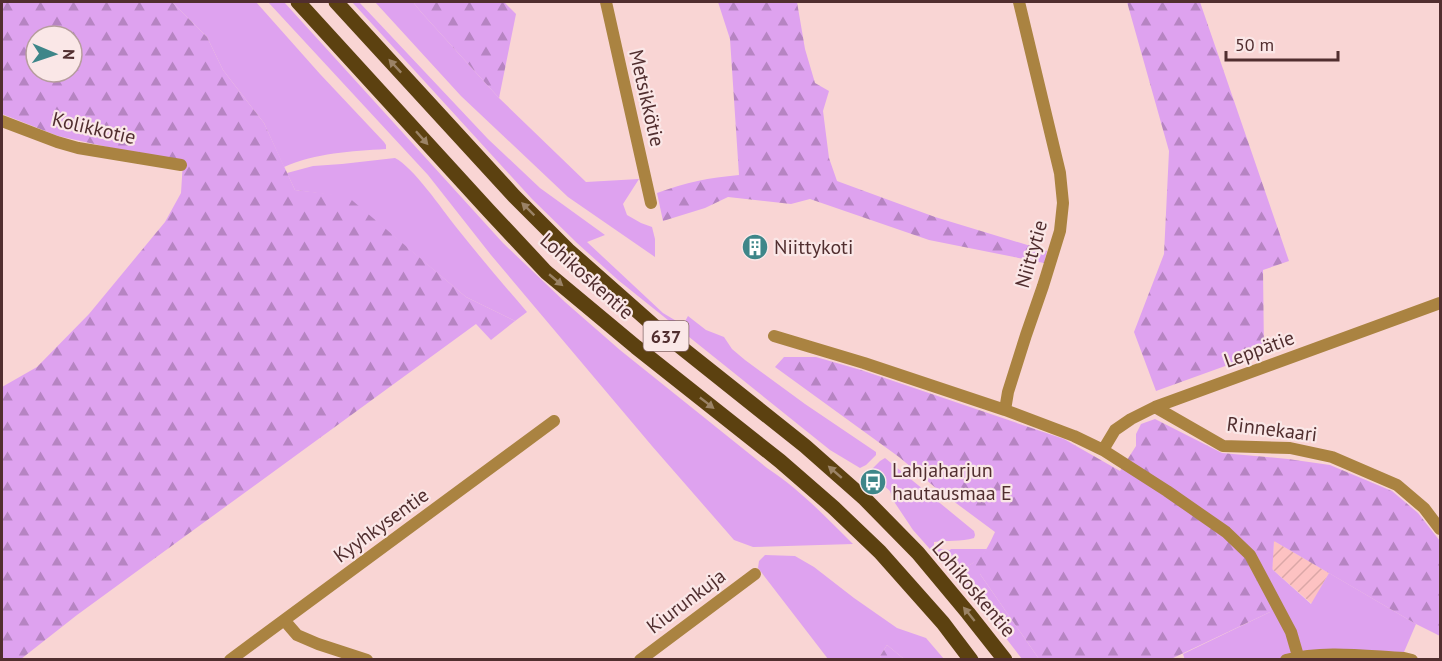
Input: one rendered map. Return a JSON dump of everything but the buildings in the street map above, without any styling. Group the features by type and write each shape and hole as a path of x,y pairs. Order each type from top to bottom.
{"main road":[{"name":"Lohikoskentie","path":"298,2 546,272 780,461 834,508 880,552 944,623 971,660"},
{"name":"Lohikoskentie","path":"336,2 514,196 568,250 653,325 805,446 865,499 925,562 1005,660"}],"street":[{"name":"Metsikkötie","path":"606,2 651,203"},
{"name":"Niittytie","path":"1005,410 1008,392 1060,231 1063,203 1060,173 1019,2"},
{"name":"Kolikkotie","path":"2,121 78,148 181,165"},
{"name":"Leppätie","path":"1103,450 1115,430 1155,407 1440,303"},
{"path":"774,336 1005,410 1074,436 1103,450 1226,532 1250,555 1291,632 1292,658 1329,653 1412,660"},
{"name":"Rinnekaari","path":"1155,407 1223,446 1290,448 1332,457 1396,485 1424,508 1440,529"},
{"name":"Kyyhkysentie","path":"230,660 554,422"},
{"name":"Kiurunkuja","path":"640,660 755,574"},
{"path":"284,620 297,635 367,660"}],"shaded area":[{"path":"1274,541 1329,573 1312,604 1272,569"}],"green space":[{"path":"2,2 172,2 207,37 223,70 264,123 295,190 347,196 466,297 515,321 491,340 476,324 77,615 21,659 2,659 2,387 37,367 89,314 165,222 181,193 183,161 58,136 2,114"},
{"path":"172,2 256,2 384,142 386,149 321,156 284,167 264,123 223,70 207,37"},
{"path":"268,2 284,2 503,243 565,302 620,350 801,494 853,544 753,547 734,540 491,255 428,175"},
{"path":"352,2 359,2 488,139 540,188 605,235 587,242 663,313 683,325 688,316 706,330 724,337 732,349 745,360 876,452 876,455 860,468 830,450 618,280 532,199"},
{"path":"375,2 413,2 499,98 586,182 639,179 623,204 627,215 652,227 655,257 568,197 461,96"},
{"path":"413,2 504,2 516,14 499,98 421,12"},
{"path":"718,2 797,2 805,49 815,83 829,91 823,111 829,158 837,181 935,217 1047,251 1044,263 929,240 810,199 791,204 728,197 705,208 663,221 657,193 698,181 739,175 730,39"},
{"path":"1127,2 1200,2 1289,261 1263,270 1264,352 1156,391 1134,332 1164,254 1169,151"},
{"path":"395,158 419,179 473,249 527,312 515,321 466,297 347,197 295,190 287,173 313,166"},
{"path":"784,357 816,357 861,370 1064,439 1120,471 1136,446 1136,434 1141,424 1155,419 1222,453 1330,465 1392,491 1418,513 1440,541 1440,636 1274,541 1270,612 1171,659 1039,659 980,574 970,574 968,566 984,552 995,532 937,489 899,457 775,367"},
{"path":"885,458 974,531 974,538 934,542 934,546 950,550 987,549 980,559 968,566 980,574 1039,659 1022,659 985,611 913,530 893,500 890,491 872,475 871,470"},
{"path":"765,555 795,556 814,567 897,628 926,638 944,659 904,659 887,645 880,656 882,659 828,659 758,568 759,561"},
{"path":"1272,569 1311,604 1329,573 1416,624 1401,659 1185,660 1183,654 1270,612"},
{"path":"887,645 904,659 882,659 880,656"}],"place":[{"name":"Niittykoti","path":"755,247"},
{"name":"Lahjaharjun hautausmaa E","path":"873,482"}]}
